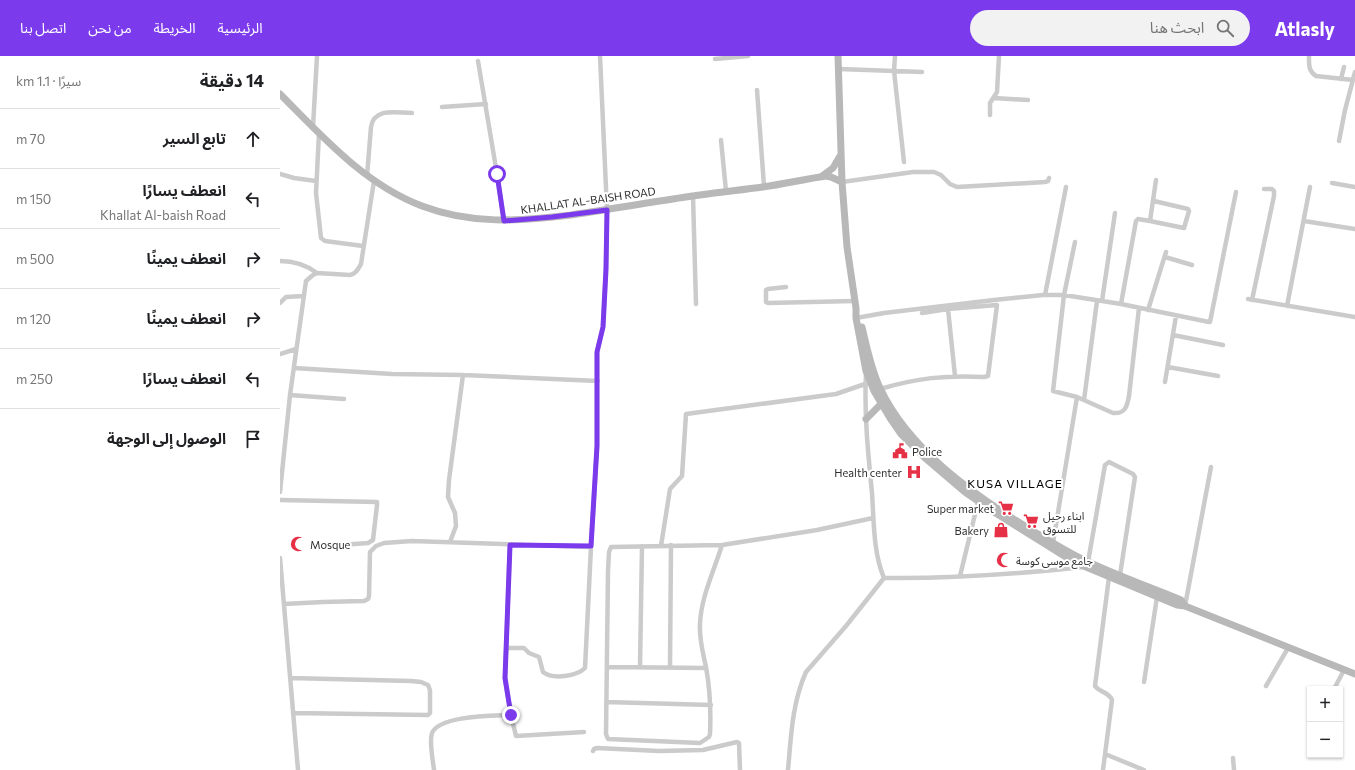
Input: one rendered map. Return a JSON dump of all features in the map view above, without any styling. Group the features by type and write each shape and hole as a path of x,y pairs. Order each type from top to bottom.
{"street":[{"path":"313,127 317,56"},
{"path":"506,648 522,648 529,653 538,655 543,672 549,676 571,676 584,670 586,665 597,446 597,352 603,327 606,269 607,210 600,56"},
{"path":"715,59 748,56"},
{"path":"838,56 842,182 846,247 855,305 881,404 891,421 912,442 924,457 967,489 1053,543 1075,559"},
{"path":"895,56 894,71 904,162"},
{"path":"990,115 990,103 997,92 999,56"},
{"path":"1309,56 1311,73 1316,76 1353,80"},
{"path":"478,60 504,221"},
{"path":"1341,79 1344,67"},
{"path":"839,69 922,72"},
{"path":"1339,142 1355,72"},
{"path":"757,90 764,186"},
{"name":"KHALLAT AL-BAISH ROAD","path":"280,94 350,162 374,181 414,202 452,215 504,221 552,217 820,177"},
{"path":"994,98 1028,100"},
{"path":"442,107 486,104"},
{"path":"368,176 371,127 374,118 382,113 412,113"},
{"path":"319,133 316,181 317,207 321,238 322,240 364,246"},
{"path":"721,140 726,191"},
{"path":"820,177 833,168 841,154"},
{"path":"820,177 832,177 842,182 913,172 934,172 938,173 950,184 958,187 1048,182 1049,178"},
{"path":"280,174 294,178 316,181"},
{"path":"1150,221 1156,180"},
{"path":"280,492 290,395 306,281 317,273 350,275 357,271 364,246 374,181"},
{"path":"1332,183 1355,187"},
{"path":"1045,295 1066,187"},
{"path":"1286,306 1310,187"},
{"path":"1264,189 1272,189 1274,191 1274,196 1250,300 1355,317"},
{"path":"858,318 919,308 1045,295 1064,295 1121,304 1210,322 1236,192"},
{"path":"693,196 696,304"},
{"path":"1121,304 1136,221 1138,219 1184,228 1189,211 1188,209 1154,201"},
{"path":"1084,400 1115,213"},
{"path":"1304,221 1355,229"},
{"path":"1075,242 1064,295 1053,390 1077,397 1113,413 1122,412 1126,408 1129,396 1139,308"},
{"path":"1148,310 1166,252"},
{"path":"1165,257 1192,265"},
{"path":"280,261 299,263 308,266 317,273"},
{"path":"786,287 766,290 766,302 855,305"},
{"path":"280,303 286,297 303,296"},
{"path":"877,390 906,382 955,376 988,376 997,306 996,304 922,313"},
{"path":"948,309 955,376"},
{"path":"1165,382 1176,316"},
{"path":"858,318 866,371 866,419 873,518 878,559 884,578"},
{"path":"1173,334 1223,345"},
{"path":"280,354 296,349"},
{"path":"1168,366 1218,376"},
{"path":"294,368 392,374 463,375 598,381"},
{"path":"866,371 912,442"},
{"path":"450,542 456,526 455,513 448,497 449,480 463,375"},
{"path":"661,546 670,489 682,476 686,414 836,394 865,384"},
{"path":"290,395 344,399"},
{"path":"1053,543 1077,397"},
{"path":"866,419 881,404"},
{"path":"1086,564 1105,465 1108,462 1133,474 1135,477 1120,575"},
{"path":"1185,606 1211,467"},
{"path":"967,489 978,502 994,512 1109,577 1355,674"},
{"path":"280,500 377,502 373,540 368,543 341,545"},
{"path":"960,576 978,502"},
{"path":"722,545 702,609 700,637 711,705 709,738 700,743 608,738 606,734 606,702 609,548 612,546 722,545 817,530 873,518"},
{"path":"284,604 364,601 368,599 370,552 376,546 384,543 412,541 510,545 591,546"},
{"path":"510,545 505,678 516,736 554,735 584,732"},
{"path":"670,667 671,545"},
{"path":"640,667 642,546"},
{"path":"280,558 298,770"},
{"path":"884,578 921,578 1015,573 1086,564 1120,575 1181,600 1185,606"},
{"path":"1103,770 1112,700 1110,696 1097,689 1095,686 1109,577"},
{"path":"788,770 793,715 802,680 806,672 846,626 884,578"},
{"path":"1144,682 1157,597"},
{"path":"1266,686 1288,648"},
{"path":"607,666 706,668"},
{"path":"1336,686 1344,670"},
{"path":"290,678 411,681 421,682 428,685 430,690 430,713 428,715 293,713"},
{"path":"606,702 711,705"},
{"path":"434,770 431,741 432,733 436,728 445,723 464,717 511,715"},
{"path":"592,751 597,748 659,751 703,750 737,742 739,743 740,770"},
{"path":"1105,754 1144,770"},
{"path":"1233,758 1234,770"}],"place":[{"name":"Police","path":"900,451"},
{"name":"Health center","path":"914,472"},
{"name":"Super market","path":"1006,508"},
{"name":"ابناء رحيل للتسوق","path":"1031,521"},
{"name":"Bakery","path":"1001,530"},
{"name":"Mosque","path":"298,544"},
{"name":"جامع موسى كوسة","path":"1004,560"}],"district":[{"name":"KUSA VILLAGE","path":"1015,483"}],"route":[{"path":"497,174 504,221 607,210 603,327 597,352 597,446 591,546 510,545 505,678 511,715"}]}
